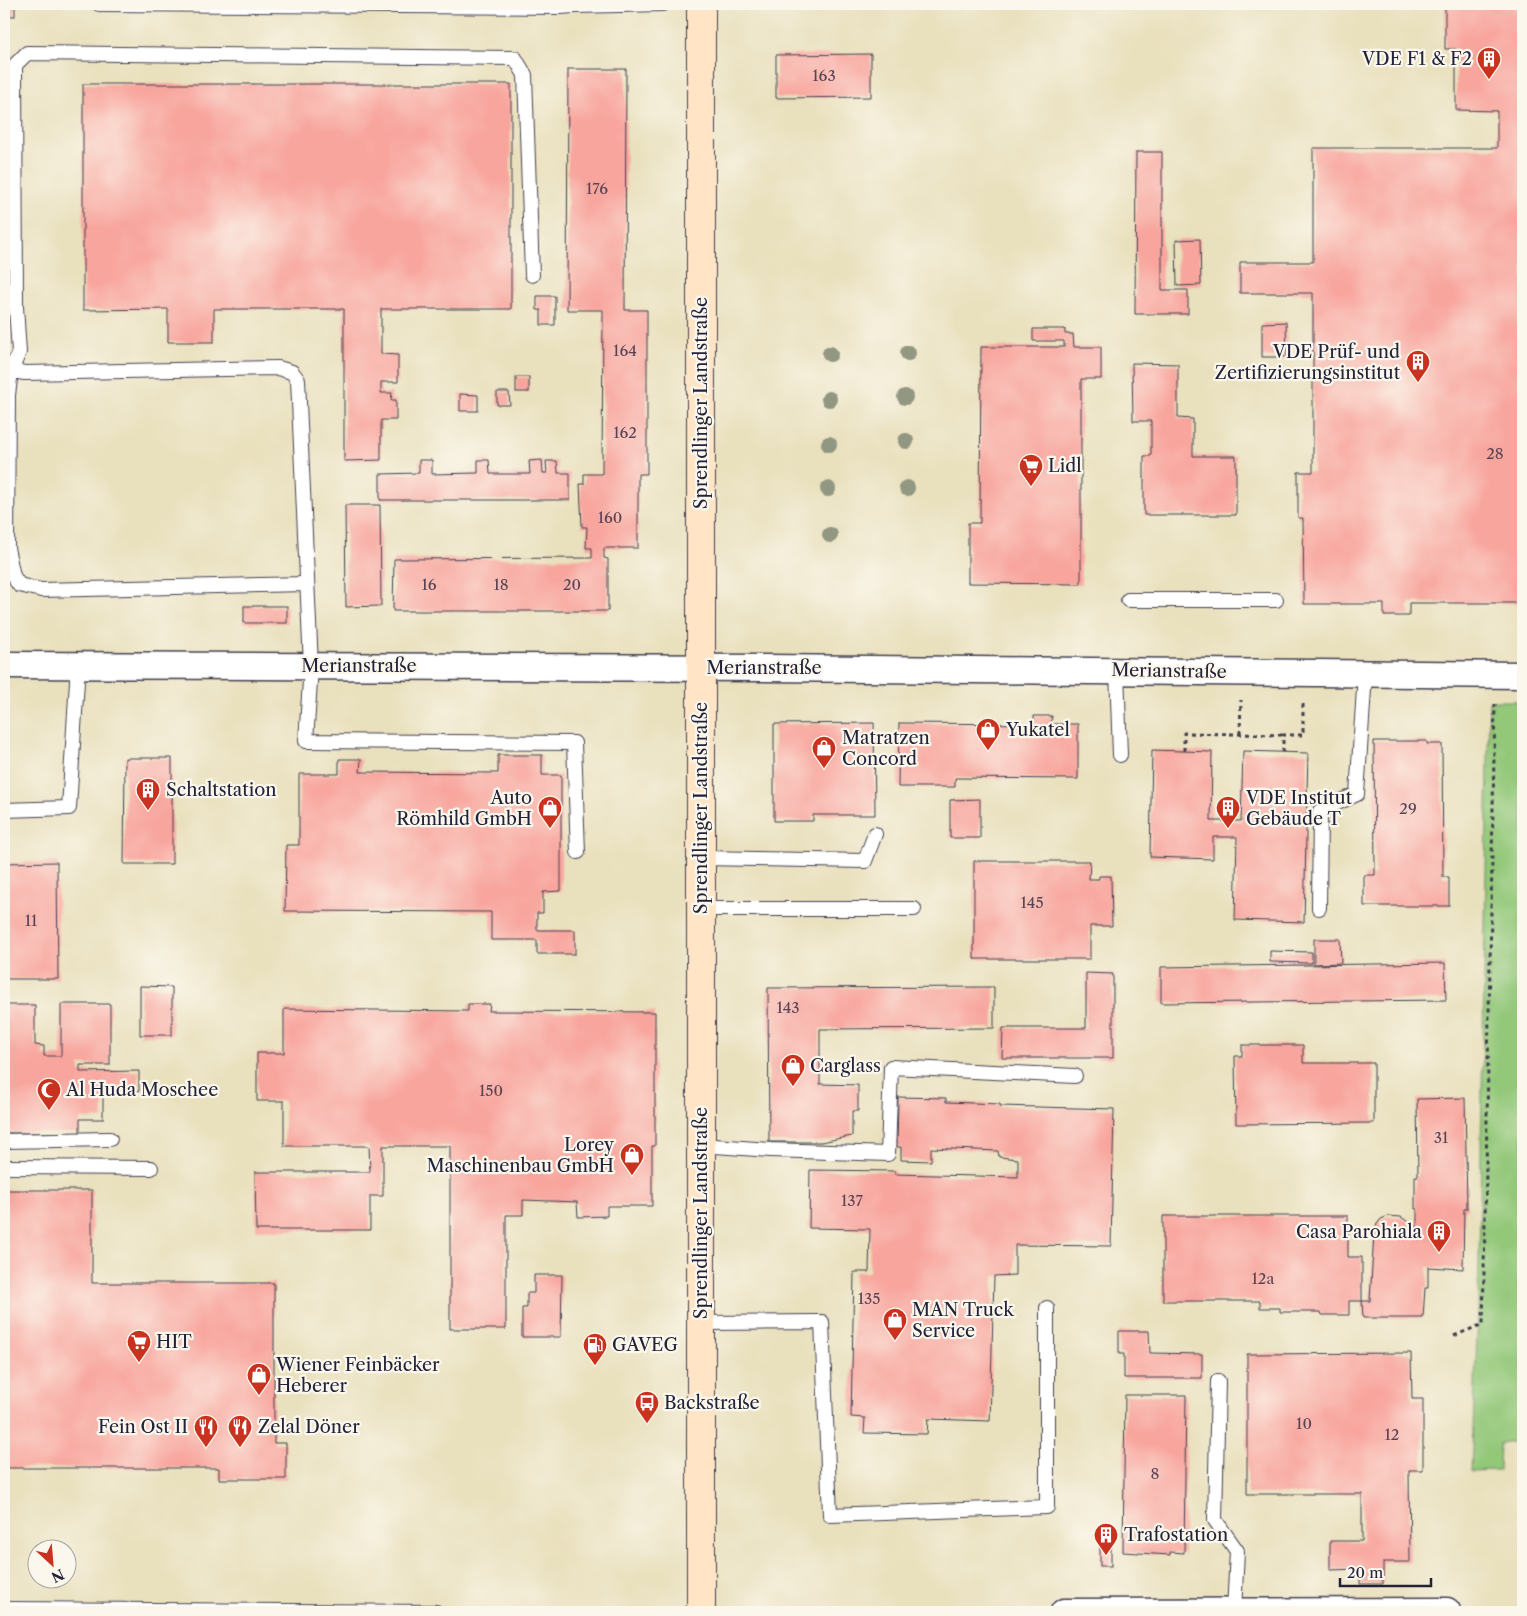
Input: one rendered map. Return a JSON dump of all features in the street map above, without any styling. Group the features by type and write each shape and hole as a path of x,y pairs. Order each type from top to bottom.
{"main road":[{"name":"Sprendlinger Landstraße","path":"701,4 701,1612"}],"street":[{"name":"Merianstraße","path":"4,665 1117,670 1523,675"},
{"path":"1064,1612 1447,1611"}],"lane":[{"path":"99,4 662,4"},
{"path":"308,584 41,590 19,585 13,576 6,548 8,371 19,352 16,307 15,65 27,54 515,58 524,75 532,276"},
{"path":"8,371 25,373 278,368 292,372 298,380 308,584 311,666 306,741 574,742 578,852"},
{"path":"1128,600 1276,600"},
{"path":"4,810 70,808 78,665"},
{"path":"1117,670 1120,755"},
{"path":"1319,908 1320,811 1357,794 1365,674"},
{"path":"701,858 865,862 875,834"},
{"path":"701,909 914,909"},
{"path":"701,1145 770,1150 888,1154 891,1067 1075,1076"},
{"path":"4,1141 110,1139"},
{"path":"4,1167 151,1168"},
{"path":"701,1323 822,1322 830,1515 1047,1507 1047,1308"},
{"path":"1218,1382 1215,1520 1237,1551 1234,1612"},
{"path":"4,1609 436,1612"}],"path":[{"path":"1184,751 1184,733 1304,735 1302,673"},
{"path":"1454,1336 1483,1324 1496,675"},
{"path":"1283,735 1283,752"}],"green space":[{"path":"1489,701 1523,701 1523,1443 1500,1443 1499,1470 1471,1471 1478,1317"}],"building":[{"path":"4,4 15,4 15,16 4,16"},
{"name":"VDE Prüf- und Zertifizierungsinstitut","path":"1445,4 1523,4 1523,603 1409,603 1409,616 1384,616 1384,604 1304,604 1303,518 1298,518 1298,472 1313,472 1313,293 1240,293 1240,262 1313,262 1313,148 1497,148 1497,111 1456,110 1456,49 1445,49"},
{"path":"871,54 871,97 776,98 776,55"},
{"path":"568,69 626,69 625,310 647,310 647,474 638,474 638,548 604,548 604,558 608,559 608,611 393,611 394,559 592,558 592,548 586,548 587,527 582,527 580,484 584,484 584,474 602,474 603,310 567,310"},
{"path":"83,84 511,84 511,309 381,309 381,354 398,355 398,382 381,382 381,393 392,393 391,400 396,400 396,420 381,420 381,460 344,461 344,309 214,309 214,342 168,342 168,309 83,310"},
{"path":"1136,152 1162,152 1162,290 1188,290 1188,314 1135,314"},
{"path":"1200,239 1201,285 1177,286 1176,240"},
{"path":"537,296 555,296 555,325 541,325 541,310 537,310"},
{"path":"1286,322 1287,357 1262,357 1262,323"},
{"name":"Lidl","path":"1033,329 1065,329 1065,334 1073,334 1074,347 1101,347 1101,379 1081,379 1081,584 968,583 968,523 980,523 981,347 1064,347 1064,341 1033,341"},
{"path":"1132,363 1178,364 1178,418 1193,419 1193,456 1236,456 1236,515 1144,515 1144,456 1151,456 1151,421 1133,421"},
{"path":"516,377 529,377 529,392 516,392"},
{"path":"497,392 509,392 510,405 497,405"},
{"path":"460,394 478,395 478,411 460,411"},
{"path":"419,460 432,460 432,474 478,473 478,460 489,460 490,474 530,474 529,461 542,460 543,473 547,473 546,461 557,461 558,473 570,473 570,500 380,500 380,474 419,473"},
{"path":"345,505 380,505 381,606 346,607"},
{"path":"244,606 287,606 287,623 244,623"},
{"name":"Yukatel","path":"1034,716 1052,716 1051,724 1078,724 1078,779 955,778 955,787 898,787 899,723 1034,724"},
{"name":"Matratzen Concord","path":"874,723 875,815 813,815 813,821 774,821 774,724"},
{"path":"1374,741 1427,741 1427,744 1442,744 1443,877 1449,877 1449,906 1364,906 1364,875 1375,875"},
{"name":"VDE Institut Gebäude T","path":"1152,750 1212,752 1211,821 1241,821 1243,751 1308,753 1304,922 1235,920 1237,837 1213,837 1213,859 1150,857"},
{"path":"498,755 542,755 542,775 561,775 561,891 543,892 543,913 537,913 537,930 575,930 575,954 537,954 537,940 491,940 491,912 285,911 286,845 299,845 299,774 339,774 339,759 361,759 360,772 498,773"},
{"name":"Schaltstation","path":"125,758 172,758 172,864 124,864"},
{"path":"980,799 980,838 950,838 950,800"},
{"path":"974,861 1090,861 1089,879 1099,879 1099,876 1111,876 1112,926 1090,926 1090,959 974,959"},
{"path":"57,862 58,979 4,979 4,863"},
{"path":"1314,939 1340,939 1341,963 1314,964"},
{"path":"1270,951 1312,952 1312,963 1270,962"},
{"path":"1445,963 1446,1000 1161,1003 1161,967"},
{"path":"1086,973 1113,974 1113,1058 1002,1058 1003,1028 1086,1028"},
{"path":"140,986 172,987 172,1035 140,1035"},
{"path":"994,987 994,1028 820,1029 820,1084 858,1085 858,1111 852,1111 852,1136 821,1142 769,1142 768,988"},
{"path":"61,1004 110,1004 110,1065 80,1065 80,1072 139,1071 139,1091 103,1091 103,1119 80,1119 80,1133 4,1133 4,1005 35,1005 35,1045 44,1046 44,1056 61,1056"},
{"path":"468,1004 490,1004 489,1011 655,1012 655,1146 652,1146 652,1206 607,1206 607,1216 578,1217 577,1202 523,1200 523,1215 506,1215 506,1329 450,1329 450,1146 383,1146 383,1196 370,1196 370,1230 256,1230 255,1172 370,1172 369,1146 284,1146 284,1101 257,1101 257,1053 284,1053 284,1009 468,1011"},
{"path":"1242,1045 1303,1045 1303,1063 1374,1063 1374,1123 1236,1124 1235,1056 1242,1056"},
{"path":"898,1097 946,1098 946,1102 1000,1104 1000,1106 1114,1109 1111,1246 1015,1245 1015,1275 994,1276 990,1421 928,1419 927,1434 864,1433 865,1418 851,1417 854,1272 869,1272 870,1229 809,1228 810,1170 895,1171 895,1174 1018,1177 1018,1159 999,1157 998,1151 931,1148 931,1161 901,1160 901,1147 897,1147"},
{"path":"1465,1098 1467,1209 1464,1209 1463,1269 1428,1267 1428,1288 1425,1288 1423,1318 1363,1318 1362,1301 1370,1301 1374,1233 1381,1219 1388,1216 1401,1217 1410,1223 1414,1237 1417,1237 1415,1176 1418,1176 1417,1099"},
{"name":"HIT","path":"4,1190 92,1190 92,1283 274,1283 274,1443 286,1443 286,1479 219,1479 219,1468 4,1468"},
{"path":"1163,1216 1348,1216 1348,1257 1362,1257 1362,1301 1349,1301 1349,1315 1322,1315 1321,1312 1280,1312 1280,1308 1260,1308 1260,1301 1163,1301"},
{"path":"534,1275 562,1275 561,1337 522,1337 522,1308 527,1308 527,1293 534,1293"},
{"path":"1119,1331 1149,1331 1150,1353 1202,1354 1202,1378 1124,1378 1124,1354 1119,1354"},
{"path":"1411,1353 1412,1399 1423,1399 1423,1470 1409,1470 1410,1562 1383,1562 1383,1584 1360,1584 1360,1569 1330,1570 1330,1541 1362,1541 1362,1494 1247,1494 1247,1354"},
{"path":"1125,1395 1186,1395 1184,1553 1170,1552 1170,1555 1123,1552"},
{"name":"Trafostation","path":"1100,1545 1111,1545 1111,1566 1100,1566"}],"place":[{"name":"VDE F1 & F2","path":"1489,80"},
{"name":"VDE Prüf- und Zertifizierungsinstitut","path":"1418,383"},
{"name":"Lidl","path":"1031,487"},
{"name":"Yukatel","path":"988,751"},
{"name":"Matratzen Concord","path":"824,769"},
{"name":"Schaltstation","path":"148,811"},
{"name":"Auto Römhild GmbH","path":"550,829"},
{"name":"VDE Institut Gebäude T","path":"1228,829"},
{"name":"Carglass","path":"793,1087"},
{"name":"Al Huda Moschee","path":"49,1111"},
{"name":"Lorey Maschinenbau GmbH","path":"632,1176"},
{"name":"Casa Parohiala","path":"1439,1253"},
{"name":"MAN Truck Service","path":"895,1341"},
{"name":"HIT","path":"139,1363"},
{"name":"GAVEG","path":"595,1366"},
{"name":"Wiener Feinbäcker Heberer","path":"259,1396"},
{"name":"Backstraße","path":"647,1424"},
{"name":"Fein Ost II","path":"206,1448"},
{"name":"Zelal Döner","path":"240,1448"},
{"name":"Trafostation","path":"1106,1556"}]}
